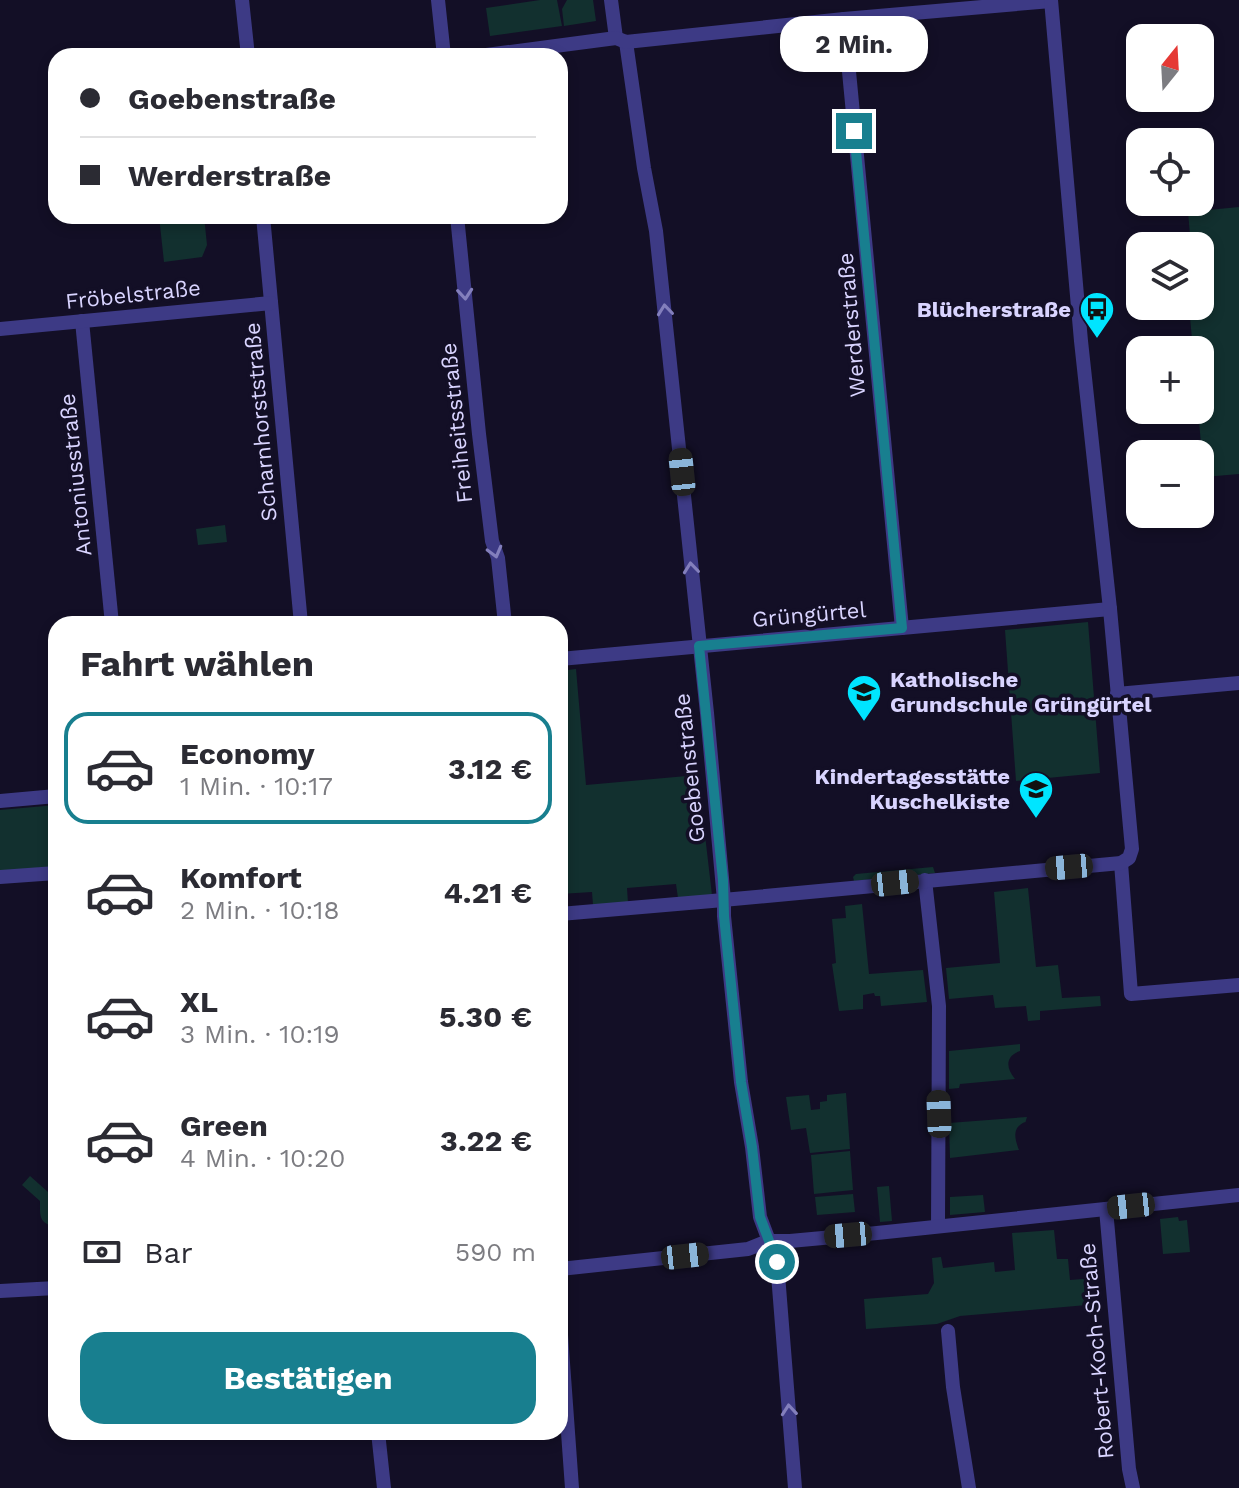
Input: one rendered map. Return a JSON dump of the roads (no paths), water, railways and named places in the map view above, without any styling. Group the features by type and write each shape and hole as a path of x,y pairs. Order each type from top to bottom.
{"street":[{"path":"242,0 247,48"},
{"path":"438,0 443,48"},
{"name":"Goebenstraße","path":"611,0 656,231 741,1082 760,1217 777,1262 795,1488"},
{"path":"550,48 1051,0 1081,341 1132,849 1125,860 1131,994 1239,985"},
{"name":"Werderstraße","path":"844,19 902,628"},
{"name":"Scharnhorststraße","path":"264,224 300,616"},
{"name":"Freiheitsstraße","path":"458,224 477,420 504,616"},
{"name":"Fröbelstraße","path":"0,329 271,303"},
{"name":"Antoniusstraße","path":"82,321 111,616"},
{"name":"Grüngürtel","path":"568,658 1110,609"},
{"path":"1117,694 1239,683"},
{"path":"0,801 48,797"},
{"path":"568,913 1125,860"},
{"path":"0,877 48,874"},
{"path":"925,880 939,1006 938,1226"},
{"path":"568,1268 748,1249 768,1241 1239,1195"},
{"name":"Robert-Koch-Straße","path":"1106,1209 1133,1488"},
{"path":"0,1291 48,1288"},
{"path":"948,1331 953,1387 969,1488"},
{"path":"568,1432 572,1488"},
{"path":"379,1440 384,1488"}],"place":[{"name":"Blücherstraße","path":"1097,340"},
{"name":"Katholische Grundschule Grüngürtel","path":"864,723"},
{"name":"Kindertagesstätte Kuschelkiste","path":"1036,820"}]}
